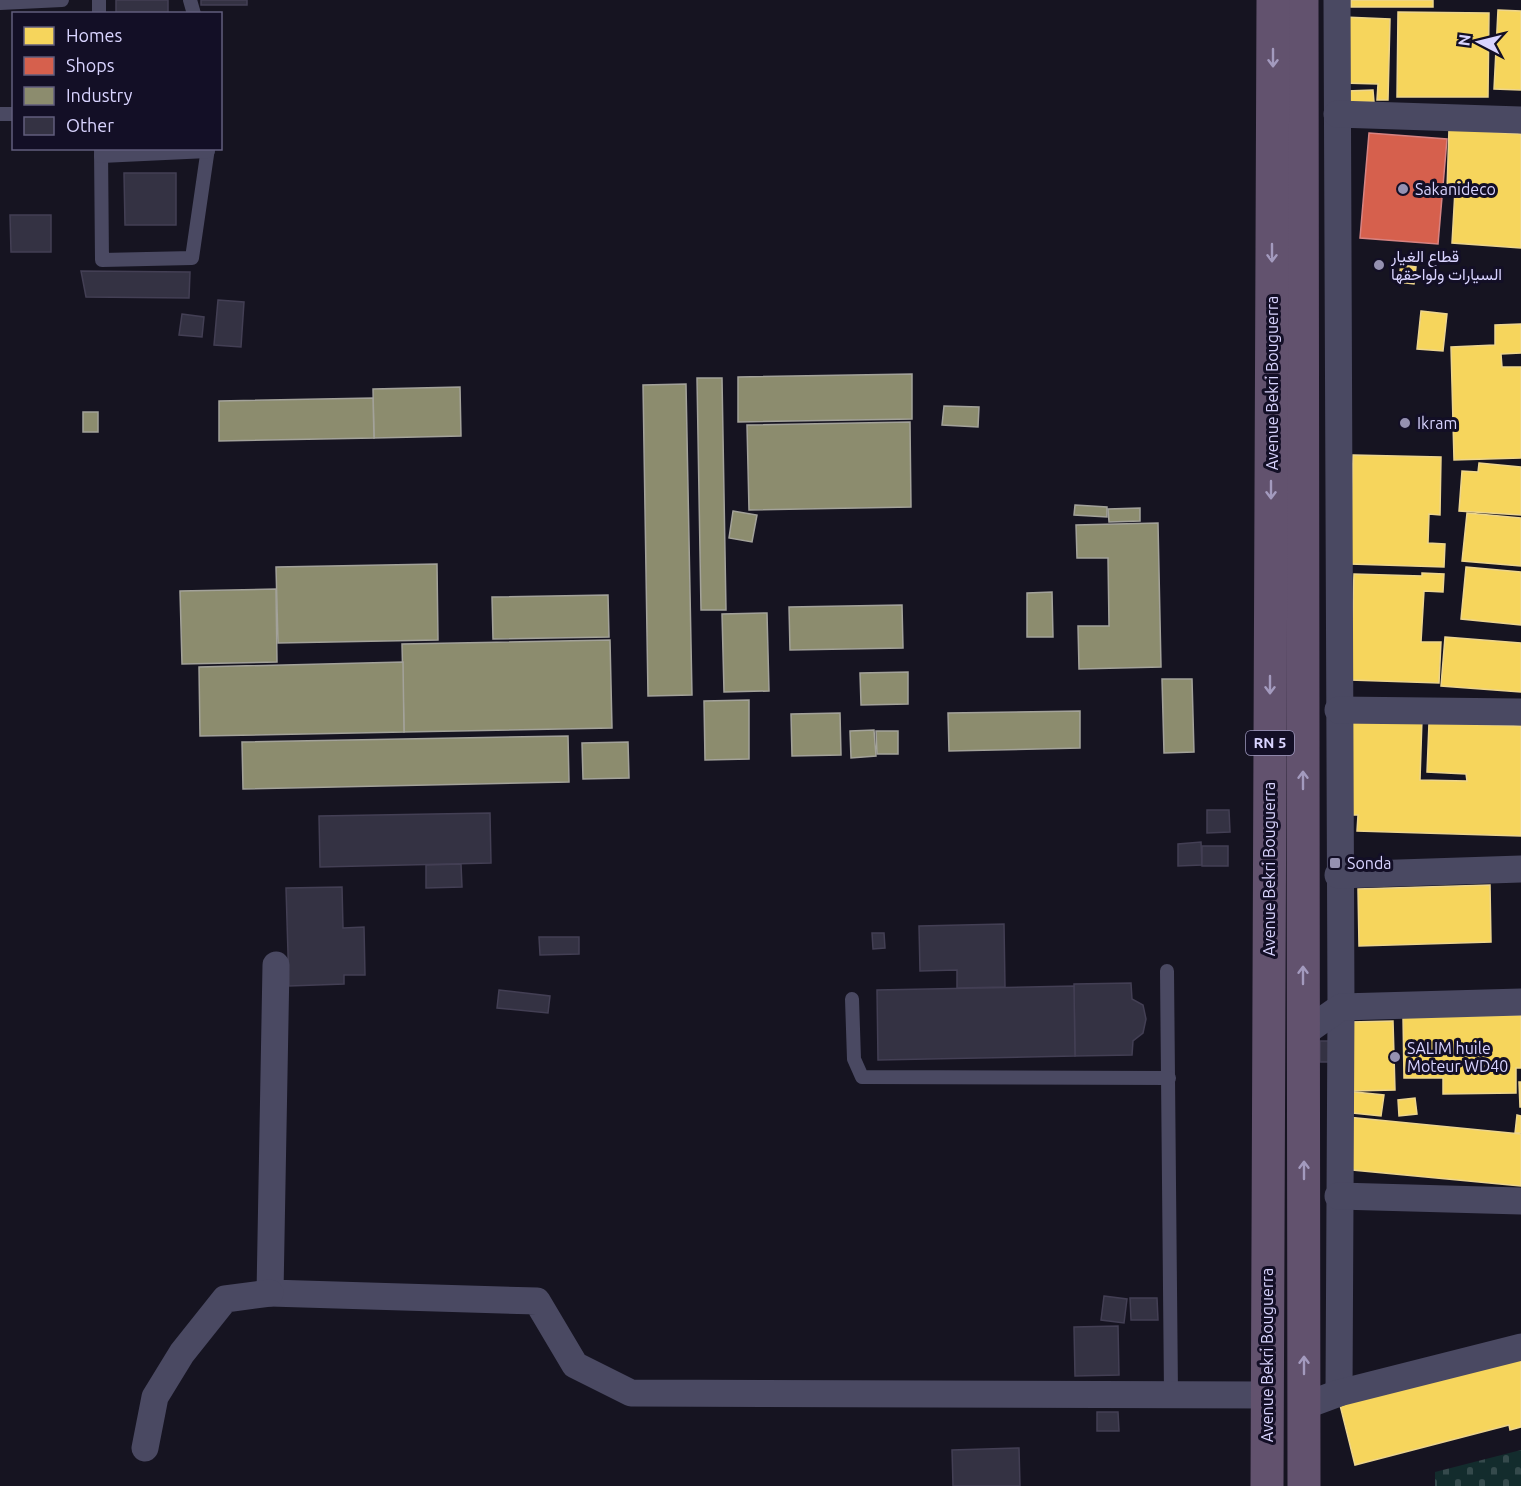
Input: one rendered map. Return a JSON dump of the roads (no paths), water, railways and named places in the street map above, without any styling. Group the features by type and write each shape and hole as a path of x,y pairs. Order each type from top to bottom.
{"highway":[{"name":"Avenue Bekri Bouguerra","path":"1267,1486 1273,0"},
{"name":"Avenue Bekri Bouguerra","path":"1302,0 1304,1486"}],"street":[{"path":"1337,0 1338,875 1341,1007 1338,1196 1339,1393"},
{"path":"1337,114 1521,120"},
{"path":"1338,710 1521,712"},
{"path":"1338,875 1521,869"},
{"path":"270,1293 276,965"},
{"path":"1304,1033 1341,1007 1521,1002"},
{"path":"1338,1196 1521,1201"},
{"path":"145,1448 155,1397 182,1353 225,1299 270,1293 537,1301 575,1365 631,1393 1267,1395"},
{"path":"1304,1407 1339,1393 1521,1347"}],"lane":[{"path":"0,3 62,0"},
{"path":"208,150 192,258 102,260 101,152 208,150"},
{"path":"1167,971 1171,1394"},
{"path":"852,999 854,1059 862,1077 1169,1077"}],"place":[{"name":"Sakanideco","path":"1403,189"},
{"name":"قطاع الغيار السيارات ولواحقها","path":"1379,265"},
{"name":"Ikram","path":"1405,423"},
{"name":"Sonda","path":"1335,863"},
{"name":"SALIM huile Moteur WD40","path":"1395,1057"}]}
